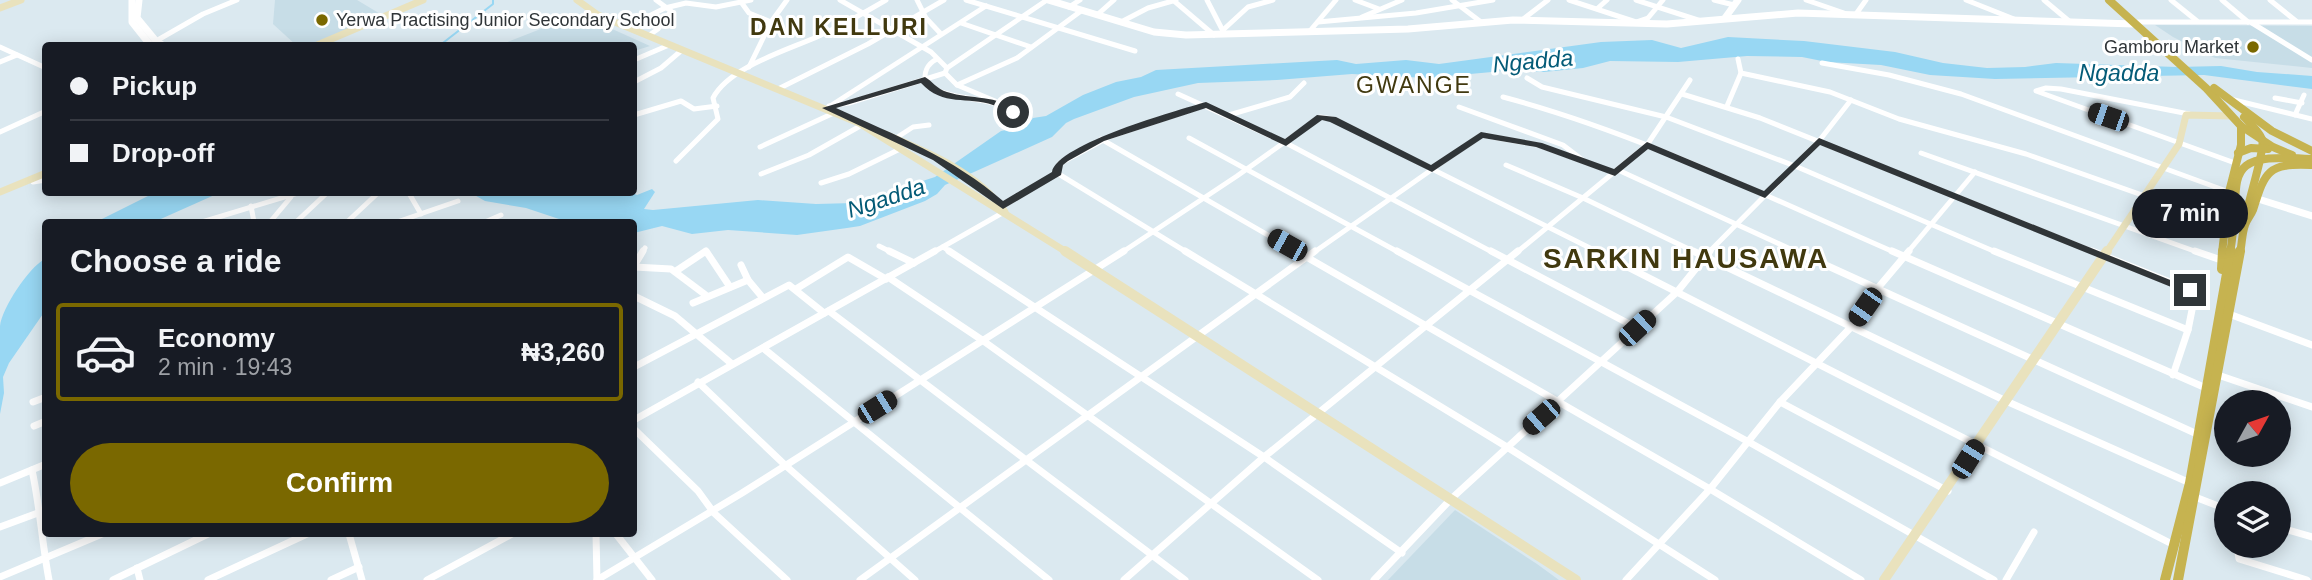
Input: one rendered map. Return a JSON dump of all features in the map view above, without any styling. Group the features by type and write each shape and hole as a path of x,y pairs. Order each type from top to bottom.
{"highway":[{"path":"2111,0 2261,136 2264,155 2247,200 2238,277 2228,314 2195,497 2165,580"},
{"path":"2212,89 2272,131 2309,150"},
{"path":"2212,89 2241,126 2273,147 2312,162"},
{"path":"2178,580 2178,547 2235,227 2241,126"},
{"path":"2224,279 2221,260 2229,192 2239,160 2251,148 2267,148 2286,158 2284,165"},
{"path":"2295,156 2309,150"},
{"path":"2239,160 2269,157 2312,162"},
{"path":"2245,224 2267,174 2284,165 2312,162"}],"main road":[{"path":"0,7 14,0"},
{"path":"0,7 21,0"},
{"path":"324,42 422,0"},
{"path":"333,42 429,0"},
{"path":"577,0 589,11 831,109 862,125 996,210 1004,209"},
{"path":"1884,580 1948,491 2033,360 2061,324 2103,256 2165,168 2179,144 2186,115 2232,116"},
{"path":"862,125 936,158 971,180 1004,209 1093,270 1576,580"},
{"path":"0,194 42,178"},
{"path":"0,194 42,179"}],"street":[{"path":"132,0 132,22 149,42"},
{"path":"139,0 137,18 150,42"},
{"path":"154,42 203,14 237,0"},
{"path":"648,36 662,28 671,10 656,0"},
{"path":"627,27 665,8 693,0"},
{"path":"686,3 702,7 751,0"},
{"path":"749,67 771,22 787,0"},
{"path":"840,0 922,46 937,59 957,85 1013,112"},
{"path":"676,161 719,119 714,93 749,67 780,55 886,0"},
{"path":"917,0 934,30 941,34"},
{"path":"778,89 891,31 944,0"},
{"path":"966,0 1135,51"},
{"path":"1069,7 1080,0"},
{"path":"1097,15 1114,0"},
{"path":"1121,22 1148,8 1174,0 1214,35"},
{"path":"1207,0 1224,33"},
{"path":"1224,33 1248,7 1259,1 1273,0"},
{"path":"1309,32 1336,0"},
{"path":"1354,0 1379,9"},
{"path":"1357,19 1402,0"},
{"path":"1433,10 1452,0 1481,22"},
{"path":"1318,22 1433,10 1493,0"},
{"path":"1522,20 1548,0"},
{"path":"1569,0 1638,23 1648,18 1663,0"},
{"path":"1598,8 1607,0"},
{"path":"1636,0 1702,21"},
{"path":"1714,0 1735,2 1725,18"},
{"path":"1806,0 1848,14"},
{"path":"1856,14 1866,0"},
{"path":"1966,0 2014,19"},
{"path":"2044,0 2069,21"},
{"path":"2171,0 2197,22"},
{"path":"2222,0 2249,22 2312,60"},
{"path":"2270,0 2298,22"},
{"path":"831,109 946,70 1023,16 1053,1 1166,34 1214,35 1400,29 1522,20 1638,23 1702,21 1767,13 2136,23 2312,22"},
{"path":"741,2 749,13 771,22"},
{"path":"760,147 831,109 922,46 986,6"},
{"path":"957,85 1013,61 1081,10"},
{"path":"961,23 1031,47"},
{"path":"637,59 669,45"},
{"path":"0,47 42,66"},
{"path":"637,80 661,68 682,50"},
{"path":"0,62 17,55"},
{"path":"937,59 928,65 925,79 932,89 949,96 995,102"},
{"path":"1727,106 1741,73 1738,60"},
{"path":"1822,63 1889,75 1961,94 2229,192"},
{"path":"1741,73 1809,86 1899,119 1970,137 2227,225"},
{"path":"1527,78 1542,87 1666,117 1795,166 2083,289 2188,330"},
{"path":"1124,580 1264,457 1425,324 1510,260 1617,172 1647,145 1690,80"},
{"path":"1229,115 1290,97 1304,83"},
{"path":"2189,114 2061,89 2046,88 2036,91 2179,144 2239,160"},
{"path":"1178,94 1286,143 1637,328"},
{"path":"1682,94 1727,106 1819,141 2190,290 2195,295 2188,330 2173,374"},
{"path":"2295,115 2304,95"},
{"path":"1503,97 1549,110 1647,145 2206,388"},
{"path":"2275,98 2302,103"},
{"path":"2228,99 2312,120"},
{"path":"1374,580 1451,499 1678,292 1705,256 1819,141 1851,100"},
{"path":"637,114 681,101 694,109 717,106"},
{"path":"637,418 943,247 1057,173 1059,164 1065,159 1101,139 1206,105"},
{"path":"1459,107 1563,145 1588,164"},
{"path":"0,132 42,113"},
{"path":"596,537 597,580 714,513 785,464 1205,200 1320,117 1325,117 1819,362 2178,547"},
{"path":"761,174 809,155 862,125"},
{"path":"896,138 913,127 929,125"},
{"path":"860,580 1255,293 1481,135 1538,145 1617,172 1738,223 2197,434"},
{"path":"1189,138 1747,441 1994,580"},
{"path":"1101,139 1710,489 1861,580"},
{"path":"821,183 849,174 900,149"},
{"path":"1921,153 2221,260"},
{"path":"1506,165 1583,198 2006,401 2190,483"},
{"path":"1626,580 1710,489 1780,402 1852,326 1878,289 1975,172"},
{"path":"1057,173 1507,447 1715,580"},
{"path":"211,219 292,196"},
{"path":"273,219 292,196"},
{"path":"299,219 324,196"},
{"path":"350,219 375,196"},
{"path":"411,196 421,214"},
{"path":"2255,198 2312,216"},
{"path":"406,219 458,201"},
{"path":"251,206 253,219"},
{"path":"492,219 501,215"},
{"path":"879,246 914,263"},
{"path":"943,247 1038,306 1402,553"},
{"path":"637,256 645,248"},
{"path":"676,271 706,251 730,287"},
{"path":"796,289 848,257 887,278 982,340 1318,580"},
{"path":"741,265 748,280 763,298"},
{"path":"637,266 676,271 707,296"},
{"path":"693,303 748,280"},
{"path":"637,365 789,285 922,379 1185,580"},
{"path":"637,297 663,308 732,364"},
{"path":"2228,314 2312,345"},
{"path":"763,348 1049,580"},
{"path":"2218,375 2312,407"},
{"path":"698,382 915,580"},
{"path":"33,402 42,399"},
{"path":"1780,402 1948,491"},
{"path":"34,426 42,423"},
{"path":"637,432 698,491 714,513 787,580"},
{"path":"0,483 42,466"},
{"path":"32,470 42,507"},
{"path":"2195,497 2214,504"},
{"path":"0,527 42,511"},
{"path":"2291,531 2312,537"},
{"path":"2006,580 2034,532"},
{"path":"45,537 49,580"},
{"path":"0,577 96,537"},
{"path":"113,580 202,537"},
{"path":"208,580 301,537"},
{"path":"350,537 362,580"},
{"path":"426,580 506,537"},
{"path":"618,537 652,580"},
{"path":"2239,558 2307,580"},
{"path":"137,568 140,580"},
{"path":"331,580 359,568"}],"shaded area":[{"name":"Yerwa Practising Junior Secondary School","path":"275,0 357,0 382,15 319,42 293,42 273,24"},
{"path":"579,14 650,46 637,50 637,42 508,42"},
{"name":"Gamboru Market","path":"2155,25 2312,26 2312,68 2215,58"},
{"path":"1455,510 1537,564 1559,580 1388,580"}],"water":[{"name":"Ngadda","path":"1728,37 1804,41 1895,52 1943,63 1987,68 2056,63 2221,66 2312,76 2312,89 2204,75 1995,79 1930,75 1881,65 1827,62 1802,57 1747,56 1678,62 1610,61 1583,68 1544,72 1514,70 1426,78 1352,74 1198,83 1134,97 1074,119 1052,137 945,185 925,201 860,226 797,235 728,230 692,234 662,226 637,232 637,219 559,219 526,208 485,201 476,196 637,196 652,189 655,192 644,209 653,210 758,200 816,204 854,203 935,177 1001,131 1026,126 1033,118 1046,116 1083,95 1156,70 1337,60 1356,64 1406,60 1439,64 1601,42 1652,40 1681,48"},
{"path":"148,196 212,196 161,219 102,219"},
{"path":"42,261 42,315 9,363 3,377 4,393 0,414 2,318 24,279"}],"waterway":[{"path":"444,42 493,4 493,0"}],"place":[{"name":"Yerwa Practising Junior Secondary School","path":"322,20"},
{"name":"Gamboru Market","path":"2253,47"}],"district":[{"name":"DAN KELLURI","path":"839,27"},
{"name":"GWANGE","path":"1414,85"},
{"name":"SARKIN HAUSAWA","path":"1686,258"}],"route":[{"path":"1013,112 989,100 961,99 939,93 926,84 925,79 827,108 936,158 979,186 1003,206 1057,173 1059,164 1065,159 1101,139 1206,105 1286,143 1320,117 1325,117 1432,169 1481,135 1538,145 1615,173 1647,145 1765,195 1819,141 2190,290"}]}
